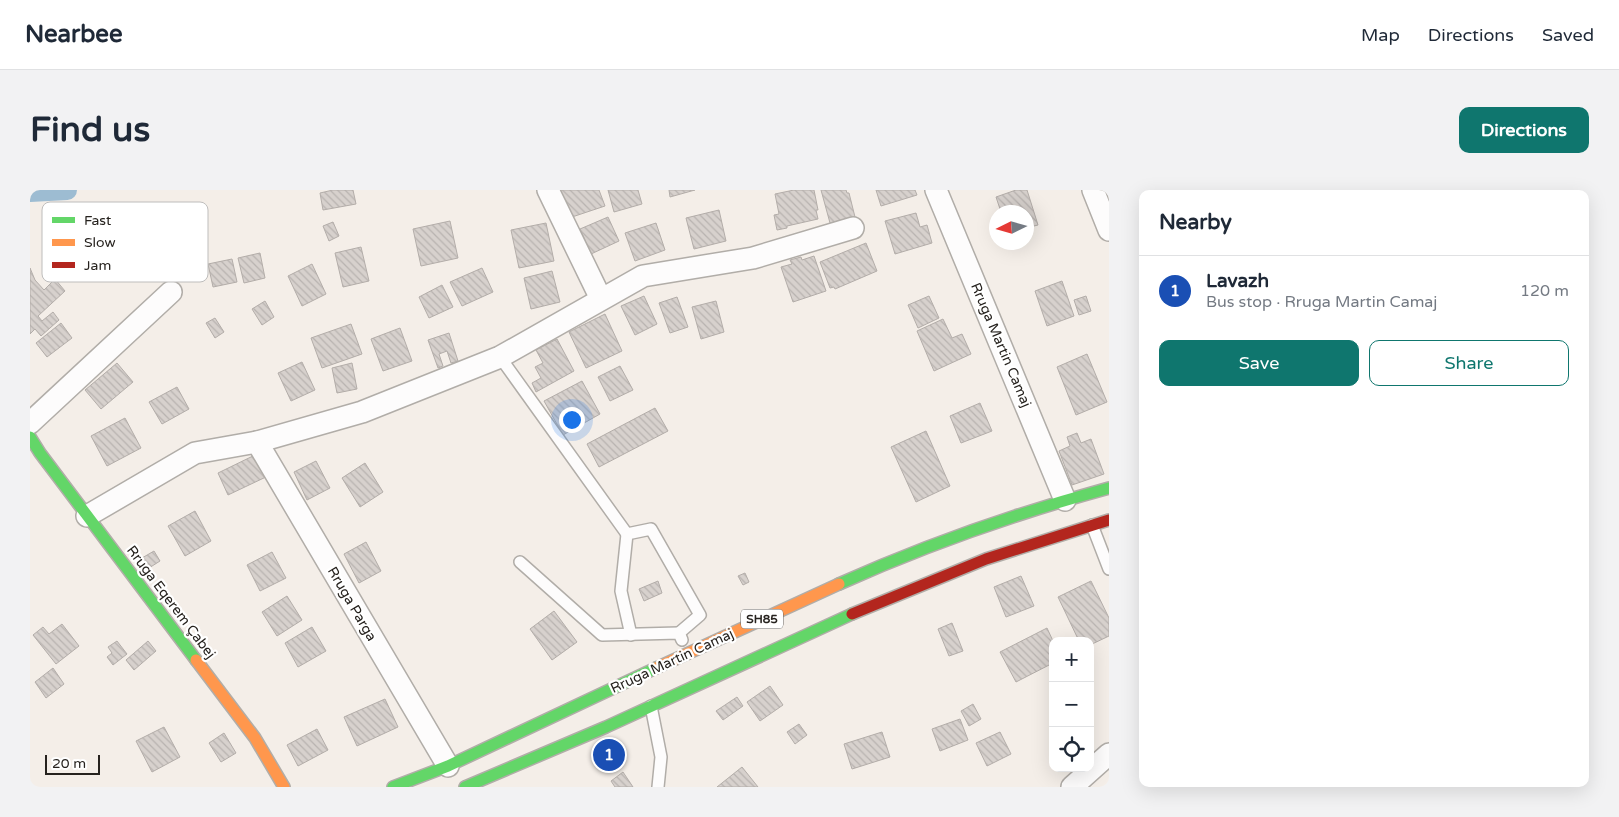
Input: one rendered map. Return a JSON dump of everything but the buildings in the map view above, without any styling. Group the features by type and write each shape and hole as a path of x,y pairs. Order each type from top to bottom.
{"main road":[{"name":"Rruga Eqerem Çabej","path":"34,450 87,516 255,738 284,787"},
{"name":"Rruga Martin Camaj","path":"393,787 448,766 687,653 846,581 977,530 1066,500 1109,488"},
{"name":"SH85","path":"465,787 651,706 856,612 986,559 1109,520"}],"street":[{"path":"548,190 601,299"},
{"name":"Rruga Martin Camaj","path":"936,190 1066,500"},
{"path":"1093,190 1109,230"},
{"path":"87,516 195,453 257,442 362,412 500,357 643,276 753,258 853,228"},
{"path":"30,423 172,292"},
{"name":"Rruga Parga","path":"257,442 448,766"},
{"path":"1072,787 1109,754"}],"lane":[{"path":"500,357 626,534 621,591 631,635"},
{"path":"1092,525 1109,570"},
{"path":"520,562 602,635 679,633 700,615 651,529 626,534"},
{"path":"679,633 687,653"},
{"path":"651,706 662,757 658,787"}],"waterway":[{"path":"30,192 67,190"}],"traffic: fast":[{"path":"30,437 40,453 196,660"},
{"path":"839,584 905,556 972,531 1040,508 1109,488"},
{"path":"465,787 606,727 852,614"},
{"path":"393,787 448,766 656,668"}],"traffic: slow":[{"path":"656,668 839,584"},
{"path":"196,660 255,738 284,787"}],"traffic: jam":[{"path":"852,614 986,559 1109,520"}],"place":[{"name":"Lavazh","path":"609,755"}]}
